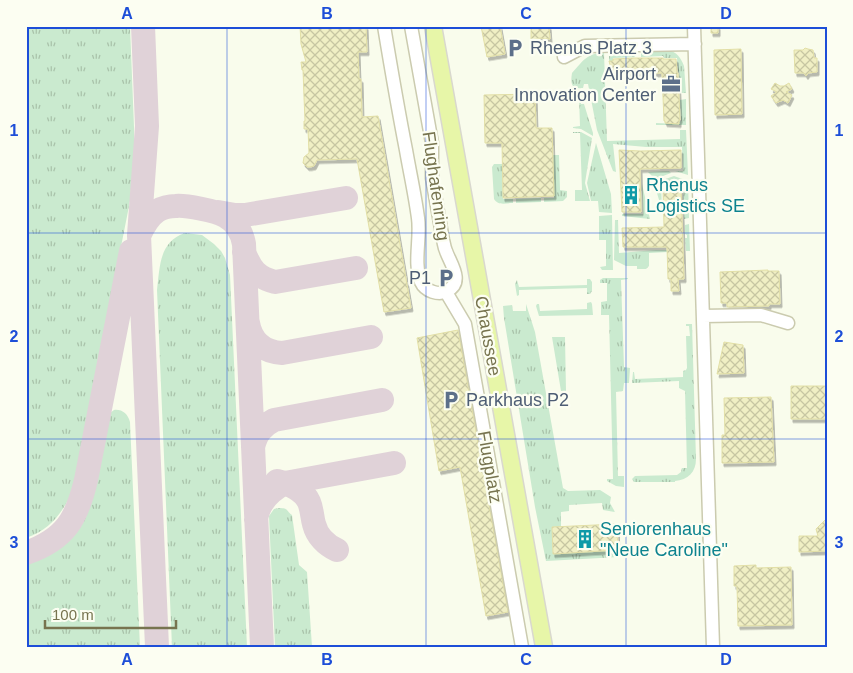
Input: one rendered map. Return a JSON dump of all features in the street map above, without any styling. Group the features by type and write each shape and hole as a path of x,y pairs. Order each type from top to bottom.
{"main road":[{"name":"Chaussee","path":"433,26 544,647"}],"street":[{"name":"Flughafenring","path":"384,26 418,219 420,277 426,289 439,293 446,292 452,287 455,272 443,240 432,178 432,144 410,26"},
{"path":"694,26 713,647"},
{"path":"564,57 585,46 694,44"},
{"name":"Flugplatz","path":"446,292 465,324 522,647"},
{"path":"703,316 761,315 788,323"}],"green space":[{"path":"26,26 130,26 134,153 130,201 73,491 60,513 49,525 26,538"},
{"path":"668,50 676,54 683,63 686,93 680,93 677,58 664,58 663,56 641,57 641,51"},
{"path":"635,51 635,57 613,58 613,61 609,61 609,52"},
{"path":"604,52 607,141 680,139 680,130 686,130 688,175 675,171 683,171 682,147 646,147 613,144 616,172 613,171 597,130 588,84 584,84 583,88 576,88 571,81 572,73 585,59 593,54"},
{"path":"573,95 583,96 580,97 581,104 584,104 593,136 581,129 573,128 580,126 579,97 573,97"},
{"path":"686,99 686,125 656,125 656,123 679,124 681,121 680,100"},
{"path":"573,132 581,132 592,138 585,183 590,201 575,201 575,190 582,190 580,133"},
{"path":"596,143 611,194 612,213 599,212 598,201 591,201 587,183"},
{"path":"553,155 559,155 560,190 567,191 567,197 563,201 544,202 544,198 554,198"},
{"path":"494,164 502,164 503,199 513,199 513,203 500,203 494,199 492,167"},
{"path":"669,171 671,173 655,179 648,172"},
{"path":"674,176 688,181 689,218 684,219 683,183 661,184 662,210 654,183"},
{"path":"642,184 650,219 622,216 622,214 643,214"},
{"path":"541,198 541,202 516,203 516,199"},
{"path":"612,215 613,270 602,270 600,267 606,266 606,240 599,240 599,216"},
{"path":"615,220 618,220 619,253 656,250 668,250 668,252 649,253 649,266 646,269 637,269 637,266 626,266 614,260"},
{"path":"689,224 690,251 686,251 685,238 687,238 687,235 685,234 685,225"},
{"path":"185,233 202,235 214,244 225,258 230,275 247,647 172,647 157,290 162,256 170,242"},
{"path":"603,278 628,278 621,280 624,367 630,368 629,383 624,383 623,391 616,392 618,476 624,476 624,487 616,486 607,481 607,479 613,479 609,315 601,315 601,302 607,301 607,283 600,283 600,280"},
{"path":"587,279 590,279 592,282 590,294 587,294 587,288 519,290 519,295 517,296 515,284 517,280 519,287 587,285"},
{"path":"591,302 593,315 539,316 536,306 539,304 540,311 587,309 587,303"},
{"path":"526,304 535,332 563,488 568,491 600,490 611,497 610,503 615,512 603,510 602,503 569,505 569,511 561,512 561,527 552,528 553,554 618,550 619,557 546,561 535,507 503,306 512,305 513,311 526,311"},
{"path":"686,324 692,324 695,468 687,477 675,482 634,482 632,479 635,476 677,475 681,472 682,468 687,468 685,391 679,388 679,381 632,383 633,372 635,379 683,377 683,371 687,368 686,336 690,336 689,326 686,326"},
{"path":"552,337 565,337 566,391 561,391"},
{"path":"114,410 120,410 124,413 130,422 140,647 26,647 26,559 52,548 66,538 78,524 88,502 106,421"},
{"path":"274,509 286,509 292,515 299,565 307,572 312,647 275,647 269,516"}],"building":[{"path":"300,26 366,26 367,52 358,52 362,117 378,116 411,308 384,312 357,159 317,160 314,166 310,167 303,163 304,157 309,153 308,129 304,129 303,70 301,62 306,62 301,44"},
{"path":"481,26 500,26 505,54 487,57"},
{"path":"531,26 549,26 550,39 540,38 531,40"},
{"path":"711,26 718,26 718,33 711,33"},
{"path":"805,48 813,50 814,58 817,58 817,72 808,73 806,76 804,73 795,73 794,50 803,50"},
{"path":"741,49 742,114 715,115 714,50"},
{"name":"Airport Innovation Center","path":"613,59 676,59 679,124 665,123 664,121 662,73 613,75 609,61 613,61"},
{"path":"775,83 784,86 789,83 792,89 786,92 792,95 788,103 783,100 776,103 771,96 777,92 771,89"},
{"path":"535,94 536,128 552,128 554,196 503,198 502,143 485,143 484,95"},
{"name":"Rhenus Logistics SE","path":"619,150 681,150 681,168 640,169 641,212 622,212"},
{"name":"Rhenus Logistics SE","path":"663,186 681,186 684,279 678,279 679,291 671,291 671,279 668,279 667,247 623,247 622,228 664,227"},
{"path":"779,271 780,304 727,307 727,303 721,303 720,272"},
{"name":"Parkhaus P2","path":"458,330 508,612 486,616 460,467 439,471 417,338"},
{"path":"724,342 743,345 744,373 717,374"},
{"path":"791,386 827,386 827,419 791,419"},
{"path":"771,397 774,462 722,463 722,435 725,435 724,398"},
{"path":"827,518 827,551 799,552 799,536 818,536 816,529"},
{"name":"Seniorenhaus \"Neue Caroline\"","path":"617,524 618,550 553,554 552,527"},
{"path":"756,565 756,568 791,567 792,625 738,626 737,586 734,586 734,566"}],"taxiway":[{"path":"143,26 147,126 139,235 157,647"},
{"path":"218,212 245,215 346,198"},
{"path":"139,236 148,219 154,213 163,208 180,206 208,210 229,218 240,232 243,240 262,647"},
{"path":"26,553 51,541 60,534 68,526 78,505 86,480 131,251"},
{"path":"244,252 255,272 275,282 356,268"},
{"path":"248,323 252,335 259,344 269,350 282,353 371,337"},
{"path":"253,447 260,431 274,420 382,400"},
{"path":"256,520 262,502 274,490 285,483 394,463"},
{"path":"277,481 299,490 306,497 317,532 329,546 337,550"}],"place":[{"name":"Rhenus Platz 3","path":"515,48"},
{"name":"Airport Innovation Center","path":"671,84"},
{"name":"Rhenus Logistics SE","path":"631,195"},
{"name":"P1","path":"446,278"},
{"name":"Parkhaus P2","path":"451,400"},
{"name":"Seniorenhaus \"Neue Caroline\"","path":"585,539"}]}
